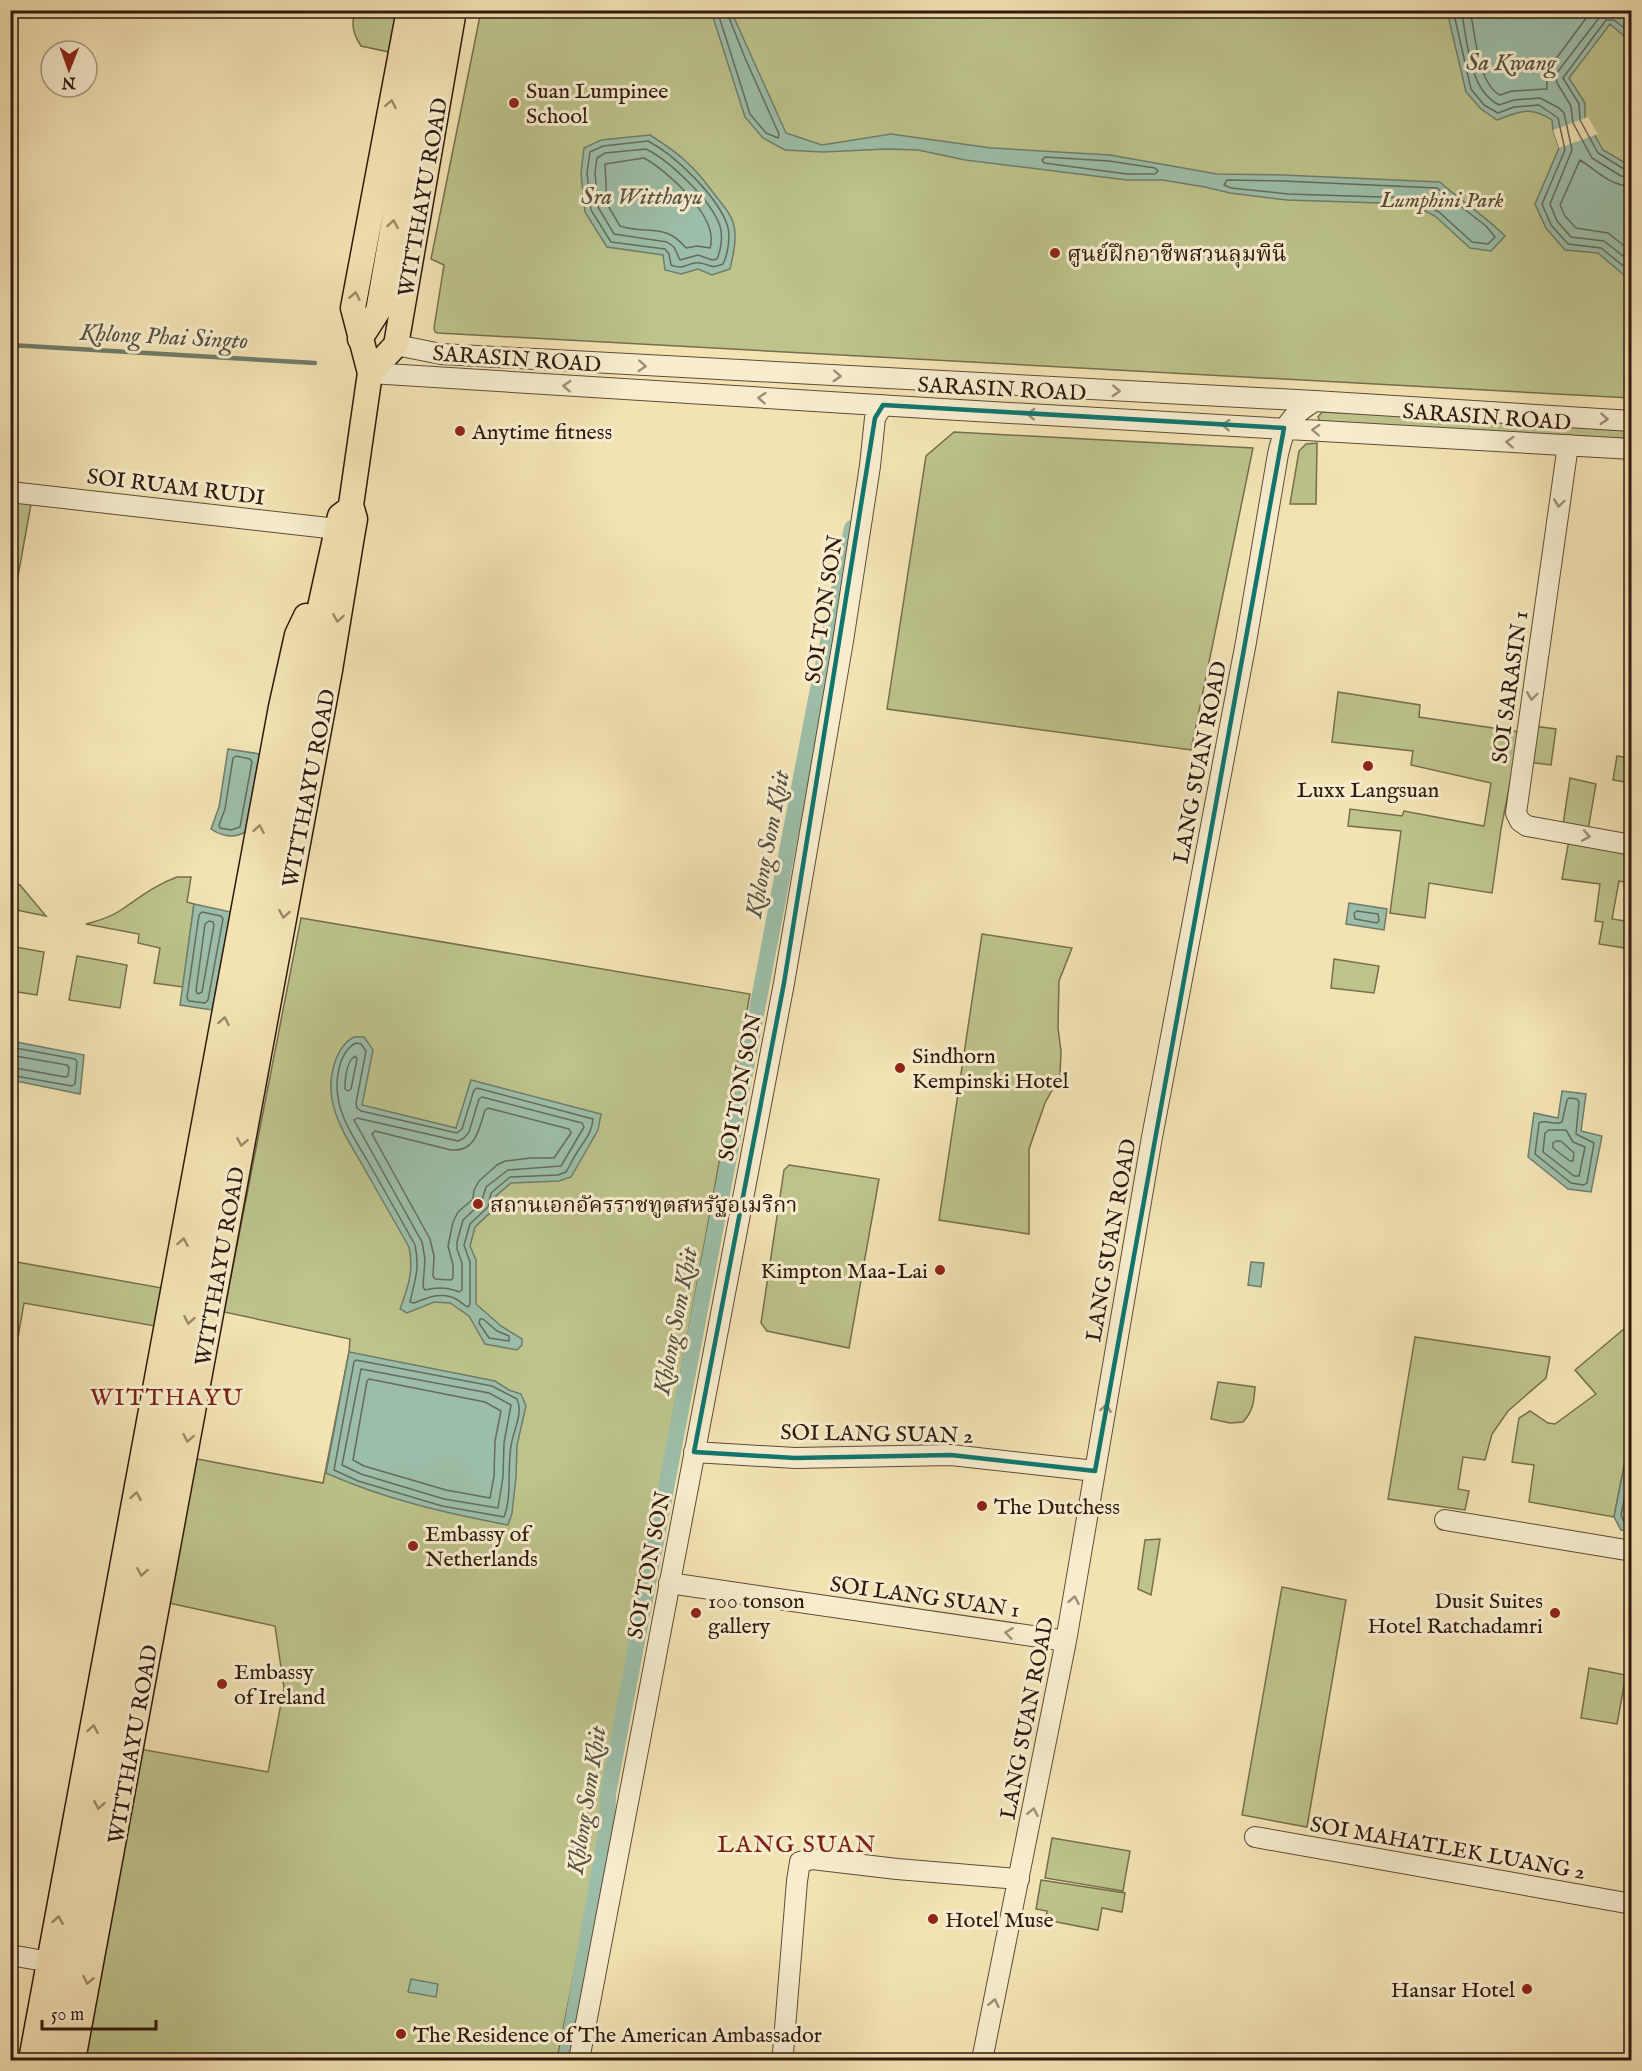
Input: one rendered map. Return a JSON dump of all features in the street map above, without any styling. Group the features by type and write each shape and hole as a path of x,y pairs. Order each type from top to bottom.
{"main road":[{"name":"WITTHAYU ROAD","path":"73,2061 233,1082 270,878 330,670 355,519 351,507 370,373 353,308 409,10"},
{"name":"WITTHAYU ROAD","path":"360,339 378,311 431,10"},
{"name":"WITTHAYU ROAD","path":"396,345 454,10"},
{"path":"370,373 396,345"},
{"name":"WITTHAYU ROAD","path":"31,2061 140,1532 199,1262 270,878 290,716 340,516 351,507"},
{"name":"WITTHAYU ROAD","path":"52,2061 140,1532 174,1290 233,1082"},
{"path":"174,1290 199,1262"}],"street":[{"name":"SARASIN ROAD","path":"396,345 421,352 453,355 1315,401 1632,421"},
{"name":"SARASIN ROAD","path":"370,373 1632,449"},
{"path":"1284,428 1302,409 1315,401"},
{"name":"SOI TON SON","path":"579,2061 784,983 843,641 875,418 883,405"},
{"name":"LANG SUAN ROAD","path":"982,2061 1066,1641 1152,1137 1246,642 1284,428"},
{"name":"SOI SARASIN 1","path":"1568,446 1516,813 1520,821 1527,826 1632,845"},
{"name":"SOI RUAM RUDI","path":"10,492 337,529"},
{"name":"SOI LANG SUAN 2","path":"694,1452 795,1458 951,1455 1095,1471"},
{"path":"1445,1520 1632,1551"},
{"name":"SOI LANG SUAN 1","path":"669,1583 1066,1641"},
{"name":"SOI MAHATLEK LUANG 2","path":"1255,1837 1632,1904"},
{"path":"783,2053 800,1862 812,1859 1019,1879"},
{"path":"10,1955 50,1962"}],"highlighted area":[{"path":"883,405 1284,428 1095,1471 951,1455 795,1458 694,1452 784,983 875,418"}],"green space":[{"path":"355,11 401,11 389,52 361,46 354,29"},
{"name":"Lumphini Park","path":"486,11 1631,11 1631,398 435,332 444,265 431,259 480,16"},
{"path":"1322,412 1631,431 1631,442 1320,421 1318,417"},
{"path":"954,432 1253,448 1191,750 887,709 926,456"},
{"path":"1317,443 1316,504 1290,504 1299,451 1306,444"},
{"path":"11,502 31,504 11,615"},
{"path":"1338,692 1420,705 1419,717 1520,732 1501,829 1492,893 1429,883 1425,918 1390,913 1401,831 1348,826 1350,809 1402,816 1404,811 1484,826 1491,783 1411,765 1413,751 1332,742"},
{"path":"1533,726 1556,729 1551,765 1528,762"},
{"path":"1617,756 1631,758 1631,783 1613,780"},
{"path":"1570,778 1596,784 1588,830 1563,825"},
{"path":"1569,840 1631,852 1631,883 1619,881 1612,919 1631,922 1631,949 1599,944 1603,922 1595,921 1600,884 1562,879"},
{"path":"177,877 191,877 187,902 194,904 183,987 154,983 160,948 138,943 139,934 86,924 113,915"},
{"path":"11,883 20,885 46,916 11,909"},
{"path":"301,918 750,994 673,1415 602,1832 557,2060 83,2060 140,1749 268,1772 284,1688 275,1626 164,1602 192,1458 323,1483 349,1352 350,1339 224,1312"},
{"path":"982,934 1072,948 1059,981 1060,1076 1045,1103 1029,1149 1029,1234 939,1220"},
{"path":"10,946 44,952 37,995 11,991"},
{"path":"77,956 127,965 120,1008 69,1000"},
{"path":"1334,959 1379,966 1374,993 1331,988"},
{"path":"789,1165 879,1179 849,1348 767,1331 761,1323 784,1170"},
{"path":"11,1261 162,1288 155,1326 24,1303 11,1376"},
{"path":"1631,1323 1631,1431 1614,1517 1529,1502 1534,1465 1512,1462 1519,1418 1530,1411 1548,1423 1555,1424 1596,1394 1575,1370"},
{"path":"1415,1337 1550,1357 1546,1378 1508,1411 1492,1434 1485,1460 1463,1457 1458,1489 1469,1491 1465,1510 1388,1499"},
{"path":"1218,1382 1255,1387 1252,1406 1243,1422 1230,1423 1211,1419"},
{"path":"1160,1539 1151,1595 1138,1589 1145,1540"},
{"path":"1282,1587 1346,1600 1307,1827 1242,1815"},
{"path":"1589,1668 1626,1675 1617,1724 1581,1718"},
{"path":"1052,1838 1130,1851 1123,1891 1045,1878"},
{"path":"1041,1880 1125,1893 1122,1912 1102,1908 1098,1930 1046,1920 1047,1911 1036,1909"}],"water":[{"path":"711,11 731,11 786,133 822,145 891,134 991,148 1110,155 1217,174 1440,182 1505,236 1491,251 1470,248 1435,216 1412,204 1287,200 1230,193 1163,180 1127,180 965,160 918,150 823,152 785,150 763,138 745,117"},
{"name":"Sa Kwang","path":"1447,11 1631,11 1631,42 1610,24 1569,78 1585,103 1585,118 1603,150 1627,164 1631,163 1631,281 1598,253 1565,250 1546,228 1535,204 1559,148 1552,120 1538,113 1525,111 1497,120 1481,109 1466,92"},
{"name":"Sra Witthayu","path":"650,135 693,168 730,215 735,234 730,269 712,275 698,269 681,274 665,270 663,255 607,247 585,212 581,173 584,148 601,140"},
{"path":"228,749 260,754 245,832 232,836 223,835 211,829 219,807"},
{"path":"1349,903 1387,909 1384,930 1346,924"},
{"path":"194,904 231,912 212,1010 180,1005"},
{"path":"354,1037 364,1037 373,1050 362,1105 456,1128 471,1080 601,1114 598,1130 571,1177 559,1181 511,1183 496,1196 493,1210 475,1227 470,1246 476,1260 476,1304 501,1326 522,1339 522,1345 517,1350 485,1344 469,1316 450,1303 434,1302 407,1313 400,1309 409,1279 411,1263 409,1247 344,1134 332,1099 331,1082 334,1064 342,1048"},
{"path":"11,1041 84,1055 80,1094 11,1080"},
{"path":"1562,1091 1586,1094 1581,1131 1602,1136 1591,1192 1568,1189 1528,1157 1534,1113 1558,1118"},
{"path":"1251,1262 1264,1263 1261,1287 1248,1285"},
{"path":"349,1352 495,1381 521,1394 526,1406 517,1445 512,1513 508,1525 415,1504 326,1473"},
{"path":"1631,1431 1631,1531 1621,1530 1614,1517"},
{"path":"411,1979 438,1984 436,1997 408,1992"}],"pier":[{"path":"1588,117 1598,134 1559,148 1553,130"}],"waterway":[{"name":"Khlong Phai Singto","path":"10,345 315,363"},
{"name":"Khlong Som Khit","path":"566,2060 607,1828 608,1794 816,699 852,528"}],"place":[{"name":"Suan Lumpinee School","path":"514,103"},
{"name":"ศูนย์ฝึกอาชีพสวนลุมพินี","path":"1055,253"},
{"name":"Anytime fitness","path":"460,431"},
{"name":"Luxx Langsuan","path":"1368,766"},
{"name":"Sindhorn Kempinski Hotel","path":"900,1068"},
{"name":"สถานเอกอัครราชทูตสหรัฐอเมริกา","path":"478,1204"},
{"name":"Kimpton Maa-Lai","path":"940,1270"},
{"name":"The Dutchess","path":"982,1506"},
{"name":"Embassy of Netherlands","path":"413,1546"},
{"name":"100 tonson gallery","path":"696,1613"},
{"name":"Dusit Suites Hotel Ratchadamri","path":"1555,1613"},
{"name":"Embassy of Ireland","path":"222,1684"},
{"name":"Hotel Muse","path":"933,1919"},
{"name":"Hansar Hotel","path":"1527,1989"},
{"name":"The Residence of The American Ambassador","path":"401,2034"}],"district":[{"name":"WITTHAYU","path":"167,1397"},
{"name":"LANG SUAN","path":"797,1844"}]}
